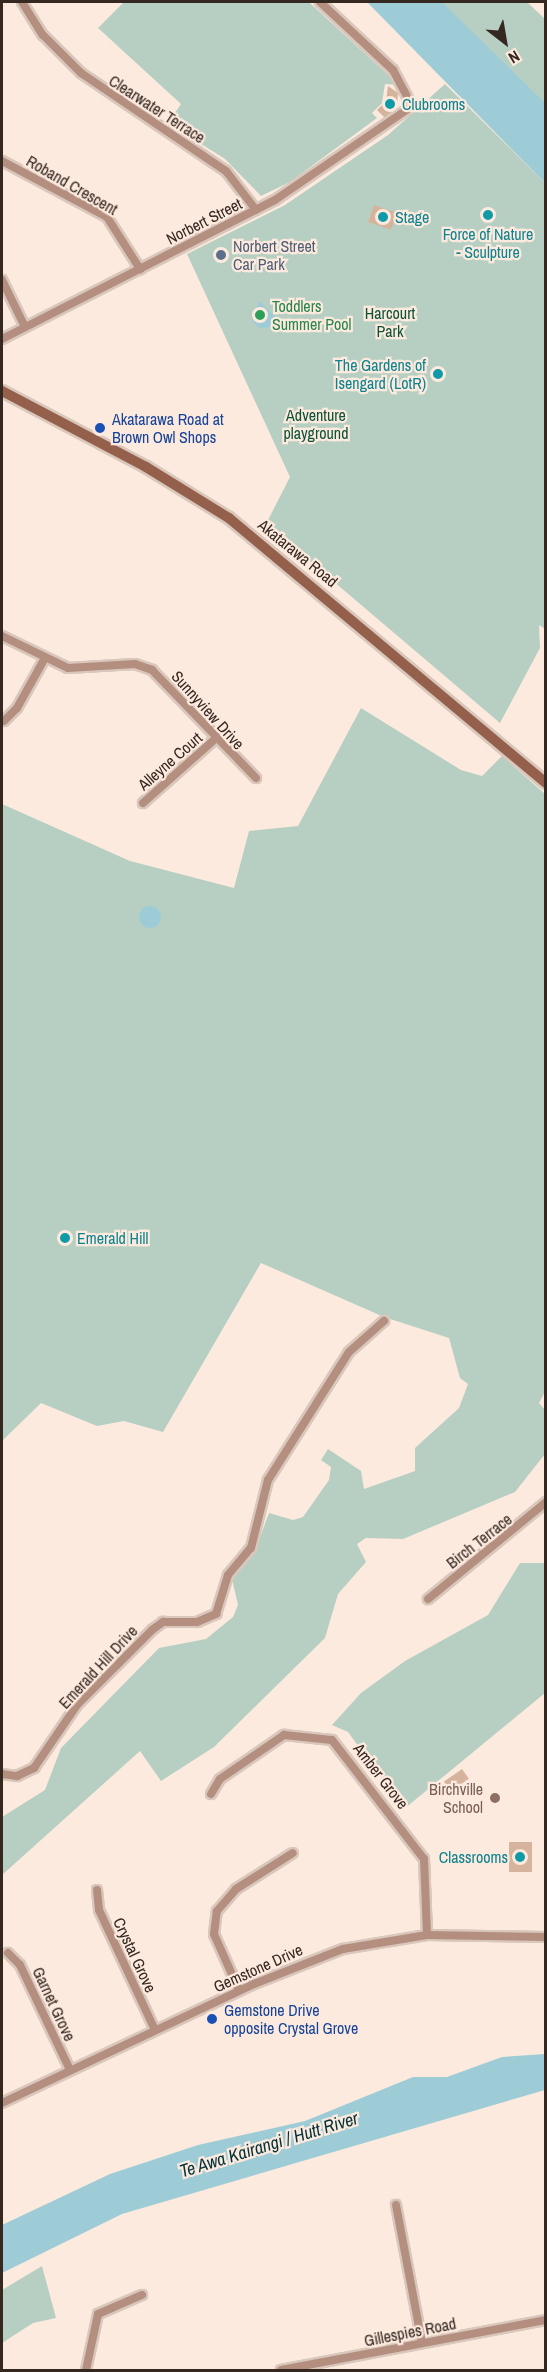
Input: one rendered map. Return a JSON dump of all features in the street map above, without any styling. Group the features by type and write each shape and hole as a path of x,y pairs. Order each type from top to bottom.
{"street":[{"name":"Clearwater Terrace","path":"22,2 43,35 81,73 226,171 256,210"},
{"name":"Norbert Street","path":"2,339 256,210 409,106 408,89 393,70 320,2"},
{"name":"Roband Crescent","path":"2,161 107,217 140,269"},
{"path":"2,280 25,327"},
{"name":"Akatarawa Road","path":"2,391 146,467 229,518 546,783"},
{"name":"Sunnyview Drive","path":"2,636 45,658 82,671 135,664 152,670 215,739 256,778"},
{"path":"4,721 17,708 45,658"},
{"name":"Alleyne Court","path":"143,803 215,739"},
{"name":"Emerald Hill Drive","path":"2,1774 17,1776 34,1768 77,1705 152,1630 164,1622 197,1622 216,1614 228,1575 251,1548 268,1480 349,1352 384,1321"},
{"name":"Birch Terrace","path":"428,1599 546,1502"},
{"name":"Amber Grove","path":"210,1794 219,1779 284,1735 316,1734 332,1740 424,1859 427,1935"},
{"path":"239,1990 214,1934 217,1911 236,1889 293,1853"},
{"name":"Crystal Grove","path":"97,1890 99,1910 155,2030"},
{"name":"Gemstone Drive","path":"2,2103 239,1990 343,1948 427,1935 546,1937"},
{"name":"Garnet Grove","path":"8,1953 20,1965 70,2070"},
{"path":"396,2205 422,2343"},
{"path":"86,2370 98,2314 142,2295"},
{"name":"Gillespies Road","path":"280,2370 546,2320"}],"green space":[{"path":"124,2 309,2 399,85 385,84 382,103 372,113 377,118 290,182 261,196 225,159 168,123 181,104 98,28"},
{"path":"433,2 527,2 545,19 545,115"},
{"name":"Harcourt Park","path":"445,84 545,183 545,629 539,625 540,648 500,723 266,524 290,477 187,254 285,205 388,135"},
{"path":"361,708 461,770 482,776 502,756 545,794 546,1390 539,1403 545,1410 545,1454 515,1492 403,1539 366,1538 357,1544 366,1562 338,1594 325,1638 214,1747 161,1781 140,1751 2,1875 2,1817 45,1790 61,1748 159,1648 206,1639 233,1617 238,1605 232,1579 256,1548 269,1513 293,1520 303,1517 329,1480 331,1467 321,1460 328,1449 361,1471 364,1489 415,1471 415,1448 459,1408 468,1384 460,1378 449,1338 384,1317 261,1263 163,1432 124,1421 97,1426 41,1403 2,1441 2,804 130,861 234,888 249,831 298,826"},
{"path":"520,1563 545,1563 545,1693 404,1809 348,1732 332,1725 361,1693 405,1661 488,1615"},
{"path":"42,2266 56,2318 33,2323 2,2343 2,2290"}],"water":[{"path":"367,2 442,2 545,103 545,183"},
{"name":"Toddlers Summer Pool","path":"259,301 279,320 275,327 259,328 252,320"},
{"path":"150,906 158,909 161,917 158,925 150,928 142,925 139,917 142,909"},
{"name":"Te Awa Kairangi / Hutt River","path":"545,2054 545,2090 122,2214 2,2273 2,2225 110,2174 198,2145 305,2121 413,2077 447,2077 502,2057"}],"building":[{"name":"Clubrooms","path":"388,86 398,93 397,107 385,118 377,110 386,101"},
{"name":"Stage","path":"374,205 397,213 391,230 368,222"},
{"path":"462,1769 469,1779 451,1791 444,1782"},
{"name":"Classrooms","path":"509,1842 532,1842 532,1872 509,1872"}],"place":[{"name":"Clubrooms","path":"390,104"},
{"name":"Force of Nature - Sculpture","path":"488,215"},
{"name":"Stage","path":"383,217"},
{"name":"Norbert Street Car Park","path":"221,255"},
{"name":"Toddlers Summer Pool","path":"260,315"},
{"name":"The Gardens of Isengard (LotR)","path":"438,374"},
{"name":"Akatarawa Road at Brown Owl Shops","path":"100,428"},
{"name":"Emerald Hill","path":"65,1238"},
{"name":"Birchville School","path":"495,1798"},
{"name":"Classrooms","path":"520,1857"},
{"name":"Gemstone Drive opposite Crystal Grove","path":"212,2019"}],"park label":[{"name":"Adventure playground","path":"316,424"}]}
